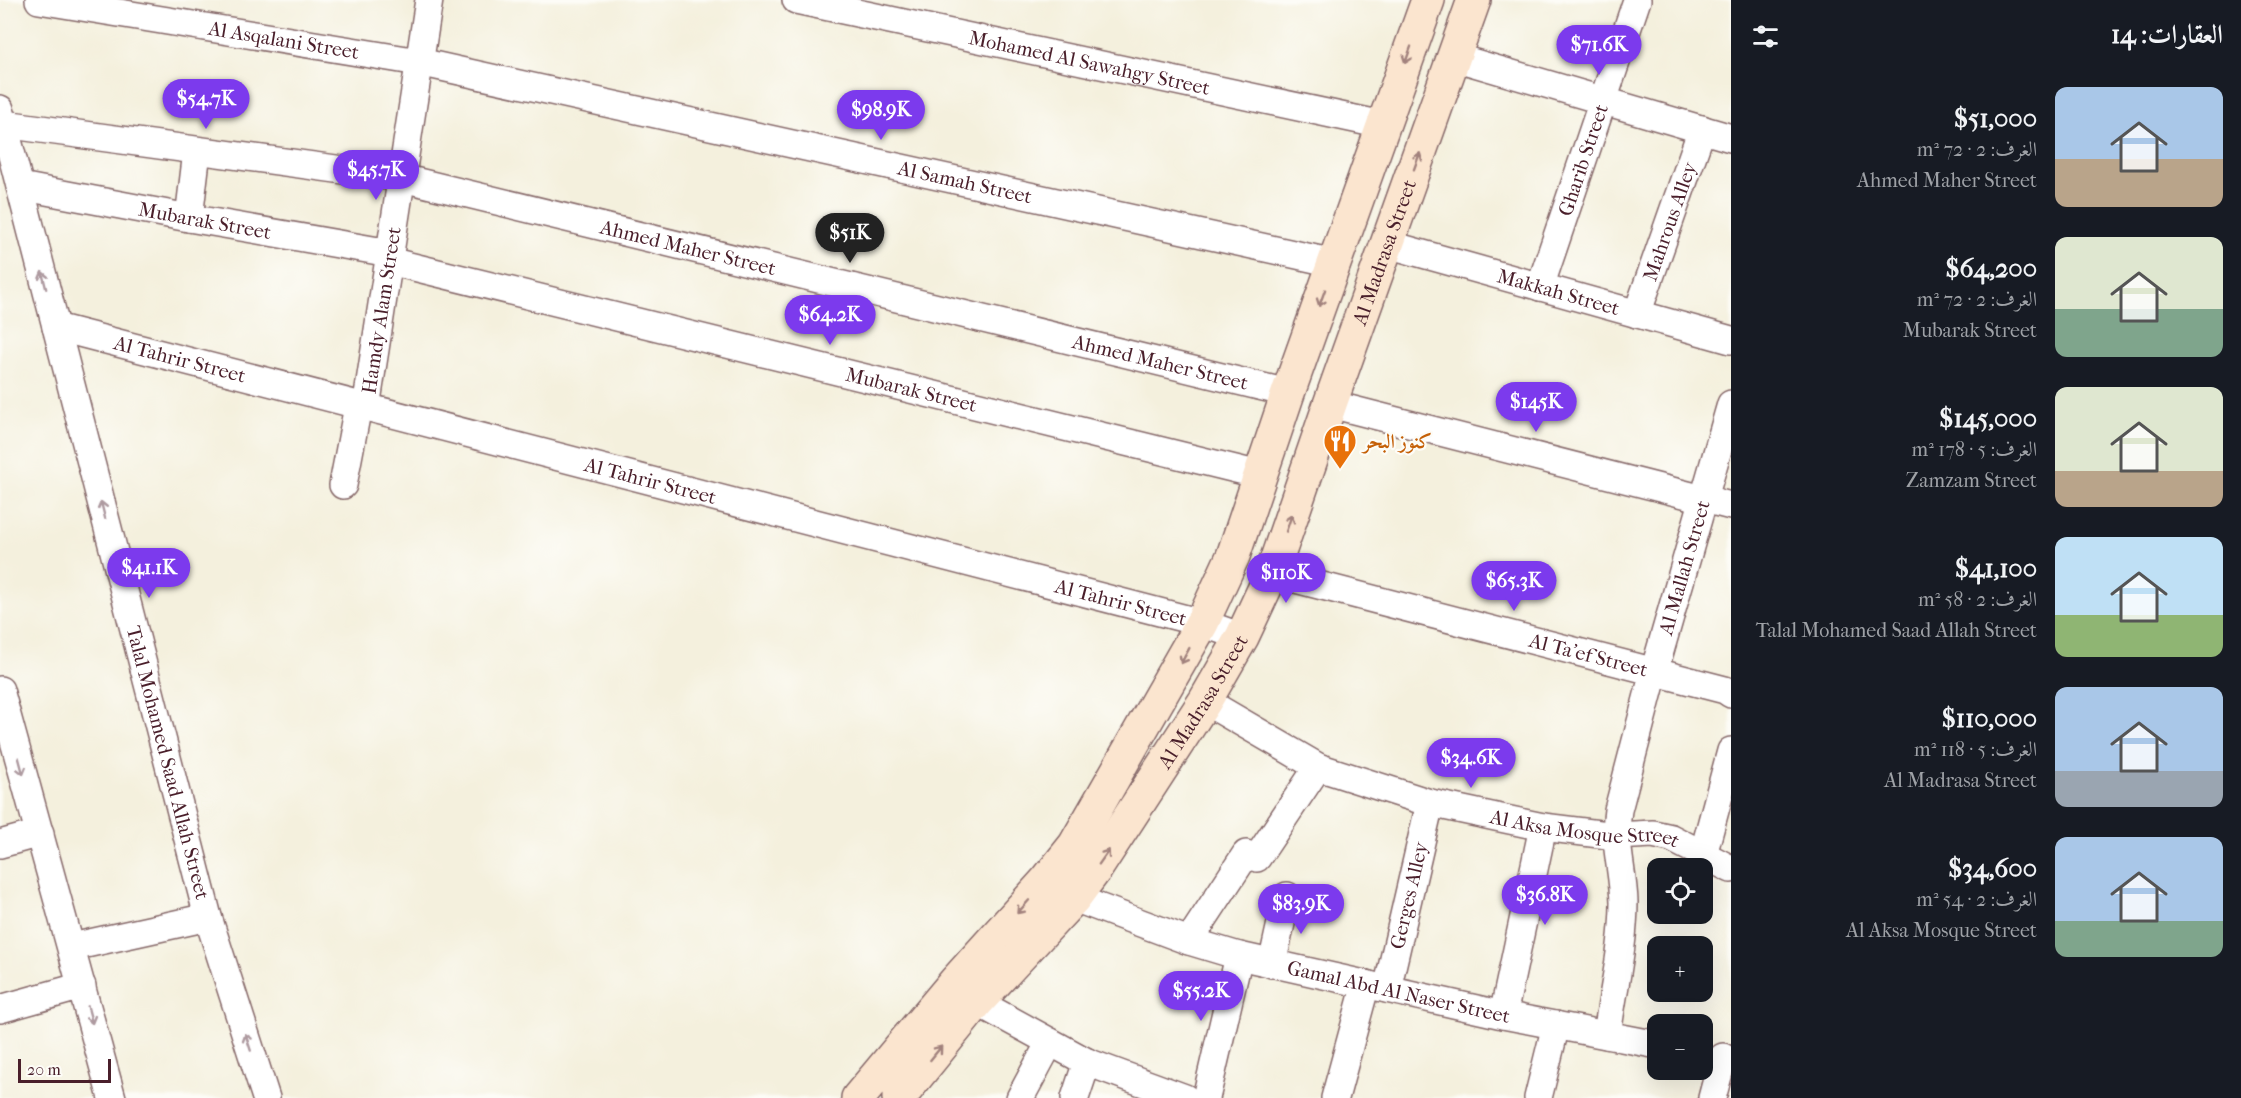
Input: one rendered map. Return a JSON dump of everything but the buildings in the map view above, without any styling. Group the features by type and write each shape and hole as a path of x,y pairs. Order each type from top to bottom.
{"main road":[{"name":"Al Madrasa Street","path":"858,1098 955,982 1047,880 1075,845 1202,623 1233,556 1288,393 1428,0"},
{"name":"Al Madrasa Street","path":"899,1098 977,1002 1074,898 1122,832 1205,701 1242,637 1272,573 1474,0"}],"street":[{"name":"Al Asqalani Street","path":"39,0 419,62"},
{"name":"Hamdy Alam Street","path":"343,485 362,407 390,257 429,0"},
{"name":"Mohamed Al Sawahgy Street","path":"796,0 902,11 1383,125"},
{"name":"Gharib Street","path":"1540,287 1637,0"},
{"path":"1454,57 1731,138"},
{"name":"Al Samah Street","path":"419,62 1334,263"},
{"name":"Ahmed Maher Street","path":"2,117 197,152 402,178 1288,393"},
{"name":"Talal Mohamed Saad Allah Street","path":"2,117 208,917 266,1098"},
{"name":"Mahrous Alley","path":"1637,314 1702,129"},
{"path":"189,218 197,152"},
{"name":"Mubarak Street","path":"20,186 390,257 1260,475"},
{"name":"Makkah Street","path":"1388,244 1731,340"},
{"name":"Al Tahrir Street","path":"56,327 1202,623 1242,637"},
{"path":"1330,404 1731,506"},
{"name":"Al Mallah Street","path":"1607,1035 1623,925 1623,881 1616,836 1618,810 1654,672 1731,404"},
{"name":"Al Ta'ef Street","path":"1272,573 1725,690 1731,694"},
{"path":"0,690 112,1098"},
{"name":"Al Aksa Mosque Street","path":"1205,701 1318,767 1430,803 1543,827 1616,836 1653,834 1671,838 1731,869"},
{"path":"1703,855 1731,751"},
{"path":"1189,941 1246,854 1257,858 1318,767"},
{"name":"Gerges Alley","path":"1335,1098 1376,987 1430,803"},
{"path":"1503,1015 1543,827"},
{"path":"0,844 40,833"},
{"name":"Gamal Abd Al Naser Street","path":"1047,880 1074,898 1189,941 1239,956 1503,1015 1647,1043"},
{"path":"1272,964 1287,896"},
{"path":"72,947 208,917"},
{"path":"1206,1098 1239,956"},
{"path":"0,1009 82,986"},
{"path":"977,1002 1087,1062 1185,1098"},
{"path":"1538,1098 1556,1025"},
{"path":"1020,1098 1050,1042"},
{"path":"1712,1098 1719,1056"},
{"path":"1075,1098 1087,1062"}],"place":[{"name":"كنوز البحر","path":"1340,470"}]}
